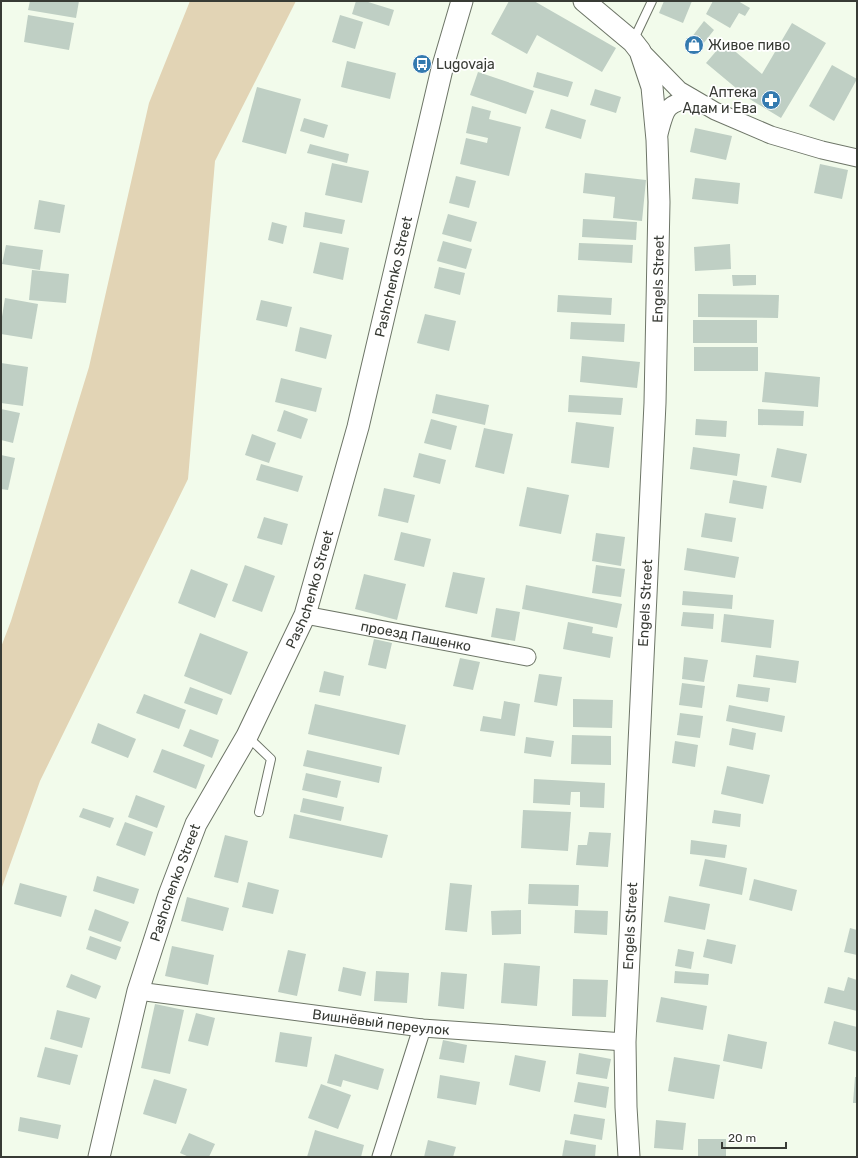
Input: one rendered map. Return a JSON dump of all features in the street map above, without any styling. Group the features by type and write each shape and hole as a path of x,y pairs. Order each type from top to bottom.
{"street":[{"name":"Pashchenko Street","path":"99,1157 138,991 169,895 196,824 247,736 305,615 358,427 442,69 462,1"},
{"path":"584,1 637,46 679,90 715,112 771,135 822,150 857,158"},
{"name":"Engels Street","path":"629,1157 626,1107 625,1042 655,403 659,202 657,140 652,87 637,46"},
{"path":"657,140 664,113 674,103 692,98"},
{"name":"проезд Пащенко","path":"305,615 527,657"},
{"name":"Вишнёвый переулок","path":"138,991 422,1028 625,1042"},
{"path":"381,1157 422,1028"}],"lane":[{"path":"637,46 652,1"},
{"path":"247,736 271,759 259,812"}],"shaded area":[{"path":"190,1 296,1 215,161 188,479 40,781 1,890 1,647 11,621 89,367 149,103"}],"building":[{"path":"30,1 79,1 76,18 28,10"},
{"path":"356,1 365,1 394,10 389,26 352,14"},
{"path":"509,1 534,1 616,48 602,72 537,35 527,54 491,34"},
{"path":"664,1 692,1 683,23 659,13"},
{"path":"713,1 738,1 750,8 745,16 739,13 730,28 706,14"},
{"path":"28,15 74,23 69,50 24,42"},
{"path":"340,15 363,22 355,49 332,42"},
{"path":"704,21 714,30 695,54 685,46"},
{"path":"792,23 826,43 781,118 748,98 706,63 724,42 762,74"},
{"path":"347,61 396,73 390,99 341,87"},
{"path":"832,65 857,79 834,121 809,106"},
{"path":"478,72 534,91 526,114 470,95"},
{"path":"537,72 573,82 568,97 533,87"},
{"path":"257,87 301,99 286,154 242,142"},
{"path":"595,89 621,97 616,113 590,105"},
{"path":"472,106 491,111 489,119 521,127 509,176 460,164 466,138 487,143 488,138 466,133"},
{"path":"551,109 586,120 581,139 545,128"},
{"path":"304,118 328,125 324,138 300,131"},
{"path":"695,128 732,136 726,160 690,152"},
{"path":"310,144 349,154 347,163 307,153"},
{"path":"332,163 369,171 362,203 325,195"},
{"path":"820,164 848,170 842,199 814,193"},
{"path":"585,173 646,180 642,221 613,218 615,197 583,193"},
{"path":"456,176 476,181 469,208 449,203"},
{"path":"695,178 740,183 738,204 692,199"},
{"path":"39,200 65,205 60,233 34,229"},
{"path":"305,212 345,220 342,234 303,227"},
{"path":"448,214 477,222 471,242 442,234"},
{"path":"583,219 637,222 636,240 582,237"},
{"path":"272,222 287,226 283,244 268,240"},
{"path":"443,241 472,249 466,269 437,261"},
{"path":"320,242 349,248 343,280 313,273"},
{"path":"579,243 633,245 632,263 578,260"},
{"path":"730,244 731,269 695,271 694,247"},
{"path":"6,245 43,250 40,270 2,264"},
{"path":"439,267 465,273 460,295 434,288"},
{"path":"32,270 69,274 66,303 29,300"},
{"path":"732,275 756,275 756,285 733,286"},
{"path":"698,294 779,295 778,318 698,317"},
{"path":"558,295 612,298 611,315 557,312"},
{"path":"5,298 38,304 32,339 1,334 1,323"},
{"path":"261,300 292,307 287,327 256,320"},
{"path":"425,314 456,321 449,351 417,343"},
{"path":"693,320 757,320 757,343 693,343"},
{"path":"571,322 625,324 624,342 570,339"},
{"path":"300,327 332,335 326,359 295,351"},
{"path":"694,347 758,347 758,371 694,371"},
{"path":"582,356 640,362 637,388 580,382"},
{"path":"1,363 28,367 23,406 1,403"},
{"path":"765,372 820,377 818,407 762,402"},
{"path":"281,378 322,388 316,412 275,402"},
{"path":"436,394 489,405 485,425 432,413"},
{"path":"569,395 623,398 621,415 568,412"},
{"path":"1,409 20,413 13,443 1,440"},
{"path":"758,409 804,411 803,426 758,425"},
{"path":"284,410 308,419 301,439 277,431"},
{"path":"431,419 457,426 451,450 424,443"},
{"path":"696,419 727,421 726,437 695,435"},
{"path":"576,422 614,427 609,468 571,463"},
{"path":"484,428 513,434 504,474 475,467"},
{"path":"252,434 276,443 269,463 245,455"},
{"path":"693,447 740,454 737,476 690,469"},
{"path":"777,448 807,454 801,483 771,477"},
{"path":"419,453 446,460 440,484 413,477"},
{"path":"1,455 15,458 8,490 1,489"},
{"path":"261,464 303,476 298,492 256,480"},
{"path":"733,480 767,486 763,509 729,503"},
{"path":"527,487 569,495 561,534 519,526"},
{"path":"384,488 415,495 408,523 378,516"},
{"path":"705,513 736,518 732,542 701,537"},
{"path":"264,517 288,524 282,545 257,538"},
{"path":"401,532 431,539 424,567 394,560"},
{"path":"596,533 625,537 621,566 592,561"},
{"path":"687,548 739,557 735,578 684,570"},
{"path":"245,565 275,576 262,612 232,601"},
{"path":"596,565 625,569 621,597 592,593"},
{"path":"191,569 228,584 215,618 178,603"},
{"path":"453,572 485,578 477,614 445,607"},
{"path":"364,574 406,584 397,620 355,609"},
{"path":"526,585 622,604 617,628 522,609"},
{"path":"683,591 733,595 732,609 682,605"},
{"path":"496,608 520,612 515,641 491,637"},
{"path":"683,612 714,614 713,629 681,626"},
{"path":"724,614 774,620 771,648 721,642"},
{"path":"568,622 593,627 592,633 613,637 610,658 563,649"},
{"path":"200,633 248,652 231,695 184,676"},
{"path":"374,639 392,643 386,669 368,665"},
{"path":"756,655 799,661 796,683 753,677"},
{"path":"684,657 708,660 704,682 682,679"},
{"path":"460,658 480,662 473,690 453,686"},
{"path":"324,671 344,676 340,696 319,692"},
{"path":"539,674 562,677 557,706 534,702"},
{"path":"682,683 705,686 702,708 679,705"},
{"path":"738,684 770,688 768,702 736,697"},
{"path":"190,687 223,699 217,715 184,703"},
{"path":"144,694 186,710 179,729 136,713"},
{"path":"573,699 613,700 612,728 573,727"},
{"path":"504,701 520,704 515,736 480,731 483,716 501,719"},
{"path":"315,704 406,725 399,755 308,734"},
{"path":"729,705 785,716 782,732 726,721"},
{"path":"680,713 703,716 700,738 677,735"},
{"path":"98,723 136,739 128,758 91,743"},
{"path":"732,728 756,733 753,750 729,745"},
{"path":"190,729 219,740 212,758 183,746"},
{"path":"572,735 611,736 611,765 571,764"},
{"path":"526,737 554,741 551,757 524,753"},
{"path":"675,741 698,745 695,767 672,763"},
{"path":"162,749 205,765 196,789 153,772"},
{"path":"307,750 382,767 379,783 303,766"},
{"path":"727,766 770,775 763,804 721,794"},
{"path":"306,773 341,781 337,798 302,790"},
{"path":"534,779 605,783 604,808 580,807 580,792 571,792 570,805 533,803"},
{"path":"136,795 165,806 157,828 128,817"},
{"path":"303,798 344,807 341,821 300,812"},
{"path":"83,808 114,818 110,828 79,817"},
{"path":"523,810 571,812 568,851 521,848"},
{"path":"714,810 741,814 740,827 712,823"},
{"path":"294,814 388,835 382,858 289,838"},
{"path":"125,822 153,832 145,856 116,845"},
{"path":"589,832 611,833 608,867 576,865 578,845 587,845"},
{"path":"225,835 248,841 238,883 214,877"},
{"path":"691,840 727,845 725,858 690,854"},
{"path":"705,859 747,868 742,895 699,886"},
{"path":"97,876 139,889 134,904 93,891"},
{"path":"754,879 797,890 792,911 749,900"},
{"path":"248,882 279,890 273,914 242,907"},
{"path":"20,883 67,896 61,917 14,904"},
{"path":"450,883 472,885 467,932 445,930"},
{"path":"529,884 579,885 578,906 528,904"},
{"path":"669,896 710,904 705,930 664,922"},
{"path":"187,897 229,908 223,931 181,921"},
{"path":"95,909 129,922 121,942 88,930"},
{"path":"521,910 521,934 492,935 491,911"},
{"path":"575,910 608,911 607,935 574,933"},
{"path":"850,928 857,930 857,955 844,952"},
{"path":"90,936 121,947 116,960 86,949"},
{"path":"707,939 736,945 732,964 703,957"},
{"path":"172,946 214,955 208,985 165,976"},
{"path":"678,949 694,952 691,969 675,966"},
{"path":"288,950 306,954 297,996 278,992"},
{"path":"504,963 540,966 537,1006 501,1003"},
{"path":"343,967 366,972 361,996 338,991"},
{"path":"376,971 409,973 407,1003 374,1001"},
{"path":"675,971 709,974 708,985 674,983"},
{"path":"441,972 467,974 464,1009 438,1006"},
{"path":"71,974 101,986 96,999 66,987"},
{"path":"848,977 857,980 857,1011 824,1003 828,987 844,991"},
{"path":"573,979 608,980 606,1017 572,1016"},
{"path":"661,997 707,1006 703,1030 656,1022"},
{"path":"155,1004 184,1010 170,1074 141,1068"},
{"path":"57,1010 90,1018 82,1048 50,1039"},
{"path":"196,1013 215,1018 208,1046 188,1041"},
{"path":"834,1021 857,1027 857,1052 828,1044"},
{"path":"280,1032 312,1037 307,1067 275,1062"},
{"path":"728,1034 767,1042 762,1069 723,1061"},
{"path":"443,1040 467,1045 464,1063 439,1059"},
{"path":"45,1047 78,1055 70,1085 37,1077"},
{"path":"579,1053 611,1059 607,1079 576,1074"},
{"path":"335,1054 384,1069 378,1090 343,1080 341,1087 327,1083"},
{"path":"515,1055 546,1061 540,1092 509,1085"},
{"path":"674,1057 720,1065 714,1099 668,1091"},
{"path":"440,1075 480,1082 476,1105 437,1098"},
{"path":"855,1077 857,1077 857,1103 853,1103"},
{"path":"154,1079 187,1089 176,1124 143,1114"},
{"path":"578,1082 609,1087 606,1108 574,1102"},
{"path":"321,1084 351,1095 338,1129 308,1118"},
{"path":"574,1114 605,1119 602,1140 570,1134"},
{"path":"20,1117 61,1125 58,1139 18,1131"},
{"path":"656,1120 686,1123 683,1150 654,1148"},
{"path":"315,1130 364,1145 361,1157 307,1157"},
{"path":"189,1133 215,1144 209,1157 189,1157 180,1153"},
{"path":"698,1139 726,1139 726,1157 698,1157"},
{"path":"428,1140 456,1147 453,1157 424,1157"},
{"path":"565,1140 596,1145 595,1157 562,1157"}],"place":[{"name":"Живое пиво","path":"694,45"},
{"name":"Lugovaja","path":"422,64"},
{"name":"Аптека Адам и Ева","path":"771,100"}]}
